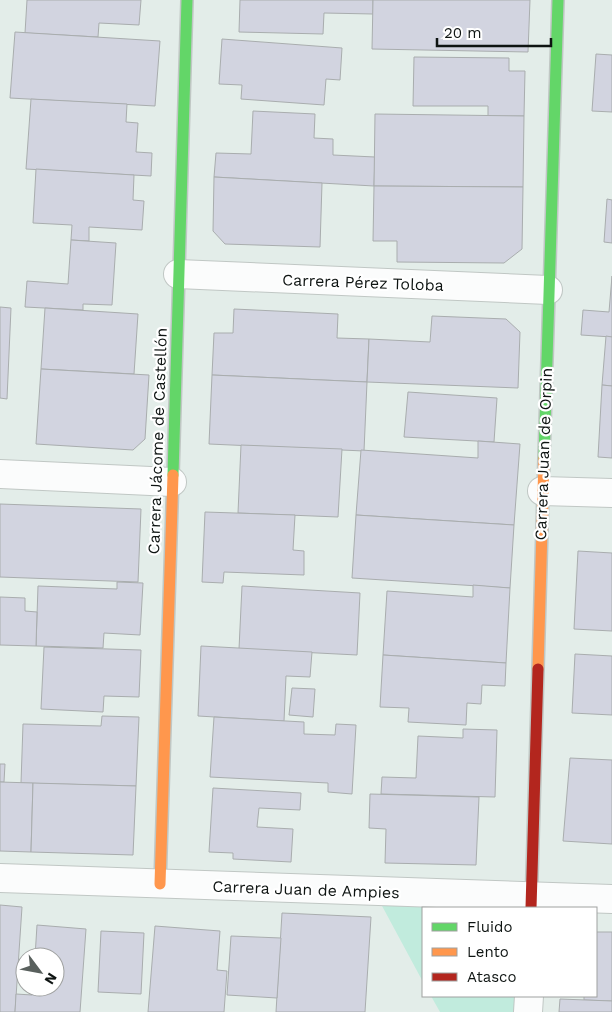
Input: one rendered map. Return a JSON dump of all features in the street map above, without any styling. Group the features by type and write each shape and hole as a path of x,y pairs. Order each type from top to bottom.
{"street":[{"name":"Carrera Jácome de Castellón","path":"160,884 187,0"},
{"name":"Carrera Juan de Orpin","path":"531,902 558,0"},
{"name":"Carrera Pérez Toloba","path":"178,274 548,290"},
{"path":"0,474 172,482"},
{"path":"542,491 612,493"},
{"name":"Carrera Juan de Ampies","path":"0,878 531,902 612,899"},
{"path":"528,1012 529,997"}],"green space":[{"path":"374,891 522,907 422,907 422,980"},
{"path":"432,997 529,997 528,1012 440,1012"}],"building":[{"path":"27,0 141,0 139,25 99,23 98,37 25,33"},
{"path":"240,0 373,0 373,14 324,13 323,34 239,32"},
{"path":"373,0 530,0 528,52 372,49"},
{"path":"15,32 160,41 155,106 10,98"},
{"path":"222,39 342,48 340,80 326,79 324,105 241,99 242,85 219,84"},
{"path":"596,54 612,55 612,112 592,111"},
{"path":"414,57 509,58 509,71 525,71 524,116 488,116 488,106 413,106"},
{"path":"31,99 127,104 126,122 138,123 136,152 152,153 151,176 26,169"},
{"path":"253,111 315,114 314,138 333,139 333,155 375,157 374,186 214,177 216,153 251,154"},
{"path":"375,114 524,116 523,187 374,186"},
{"path":"36,169 134,175 133,200 144,201 142,230 89,227 89,241 71,240 72,225 33,223"},
{"path":"214,177 322,183 320,247 225,244 213,231"},
{"path":"374,186 523,187 522,249 504,263 397,262 397,241 373,241"},
{"path":"607,199 612,200 612,243 604,242"},
{"path":"71,240 116,243 112,305 83,304 83,310 25,307 27,281 68,284"},
{"path":"612,276 612,337 581,335 583,310 609,312"},
{"path":"0,307 11,308 7,399 0,398"},
{"path":"45,308 138,314 134,374 41,369"},
{"path":"234,309 338,314 337,338 369,339 367,382 212,375 214,333 233,333"},
{"path":"432,316 506,319 520,332 518,388 367,382 369,339 430,342"},
{"path":"606,336 612,337 612,386 602,385"},
{"path":"41,369 149,375 145,439 133,450 36,444"},
{"path":"212,375 367,382 364,451 209,444"},
{"path":"602,385 612,386 612,458 598,457"},
{"path":"408,392 497,398 494,442 404,437"},
{"path":"478,441 520,444 514,525 356,515 361,450 478,458"},
{"path":"241,445 342,449 338,517 238,513"},
{"path":"0,504 141,509 138,582 0,577"},
{"path":"205,512 295,515 293,550 304,551 304,575 224,572 223,583 202,582"},
{"path":"356,515 514,525 510,588 352,578"},
{"path":"578,551 612,553 612,631 574,629"},
{"path":"117,582 143,583 140,635 104,633 103,648 36,646 38,586 117,589"},
{"path":"473,585 510,588 506,663 383,655 387,591 473,597"},
{"path":"242,586 360,593 357,655 239,649"},
{"path":"0,597 25,598 25,611 37,612 36,646 0,645"},
{"path":"201,646 312,652 310,677 286,676 284,721 198,716"},
{"path":"44,647 141,650 139,697 104,696 103,712 41,709"},
{"path":"575,654 612,656 612,715 572,713"},
{"path":"383,655 506,663 505,686 482,685 481,704 467,703 466,725 408,722 409,708 380,707"},
{"path":"292,688 315,689 313,717 289,715"},
{"path":"102,716 139,717 136,786 21,783 23,724 101,726"},
{"path":"214,717 304,722 304,734 335,735 336,724 356,725 352,794 328,792 328,783 210,777"},
{"path":"463,729 497,730 495,797 381,794 382,777 416,778 418,736 463,738"},
{"path":"570,758 612,760 612,844 563,841"},
{"path":"0,764 5,764 4,782 0,782"},
{"path":"0,782 33,783 31,852 0,851"},
{"path":"33,783 136,786 133,855 31,852"},
{"path":"213,788 301,793 300,810 259,808 257,827 293,829 291,862 233,859 233,853 209,852"},
{"path":"370,794 479,797 476,865 385,863 386,829 369,828"},
{"path":"0,905 22,907 19,947 15,947 15,1012 0,1012"},
{"path":"282,913 371,917 365,1012 276,1012"},
{"path":"37,925 86,929 80,1012 15,1012 16,997 65,997 65,947 36,947"},
{"path":"155,926 220,931 217,970 227,971 224,1012 148,1012"},
{"path":"101,931 144,933 141,994 98,992"},
{"path":"597,932 612,932 612,1001 584,1000 584,997 597,997"},
{"path":"231,936 281,938 277,998 227,995"},
{"path":"560,999 612,1001 612,1012 559,1012"}],"traffic: fast":[{"path":"173,475 187,0"},
{"path":"544,458 558,0"}],"traffic: slow":[{"path":"538,669 544,458"},
{"path":"160,884 173,475"}],"traffic: jam":[{"path":"531,907 538,669"}]}
